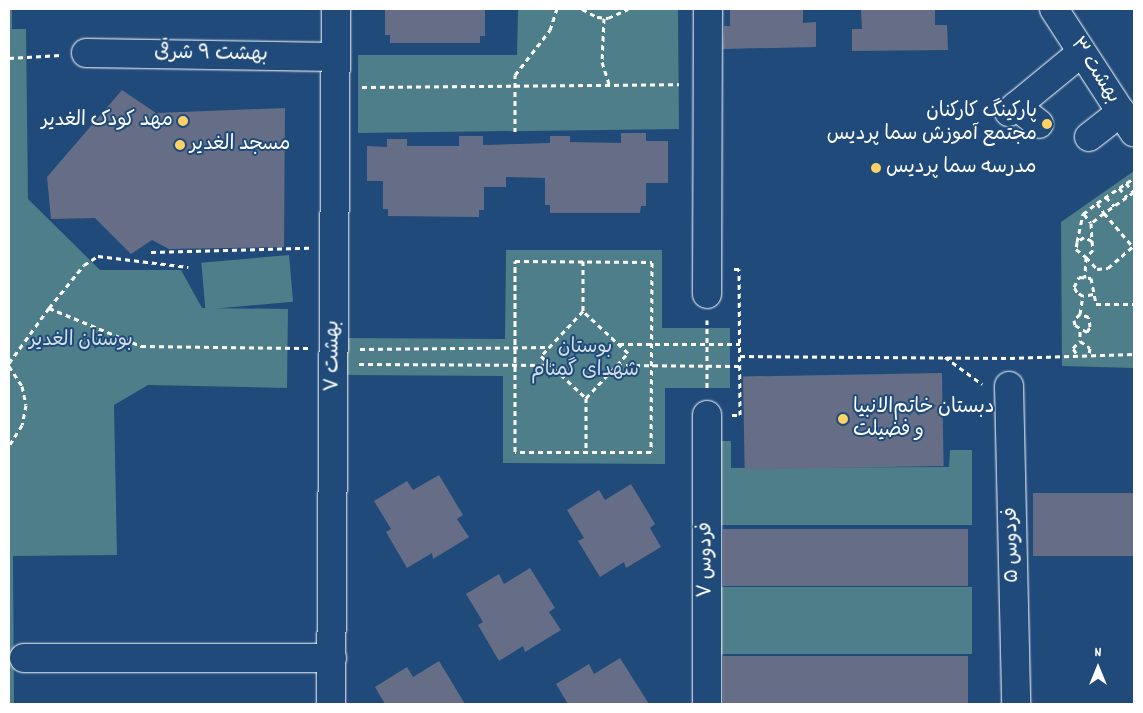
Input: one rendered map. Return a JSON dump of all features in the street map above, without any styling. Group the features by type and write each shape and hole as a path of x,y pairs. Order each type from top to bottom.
{"street":[{"name":"بهشت ۷","path":"331,704 336,9"},
{"path":"708,9 708,282"},
{"name":"بهشت ۳","path":"1054,9 1128,122"},
{"path":"1039,124 1012,109 1082,52"},
{"name":"بهشت ۹ شرقی","path":"86,53 336,57"},
{"path":"1089,137 1128,122"},
{"name":"فردوس ۵","path":"1009,386 1016,704"},
{"name":"فردوس ۷","path":"707,416 707,704"},
{"path":"24,658 332,658"}],"path":[{"path":"515,132 515,75 550,30 557,9"},
{"path":"582,9 604,18 618,15 628,9"},
{"path":"604,18 602,62 609,84"},
{"path":"9,58 86,53"},
{"path":"358,87 679,84"},
{"path":"1097,204 1134,247 1108,268 1097,269 1076,249 1083,214 1106,197 1134,178"},
{"path":"1091,223 1134,193 1126,183"},
{"path":"1119,188 1127,197"},
{"path":"1106,197 1114,206"},
{"path":"1083,214 1091,223 1094,250 1086,257 1085,278"},
{"path":"1077,242 1084,237 1092,241"},
{"path":"151,252 334,248"},
{"path":"9,446 22,425 26,405 22,386 9,364 49,308 84,265 98,256 188,267"},
{"path":"515,261 652,262 651,344 651,452 515,452 515,261"},
{"path":"583,261 583,311 541,356 586,398"},
{"path":"739,269 740,415 707,416 708,282 739,269"},
{"path":"1083,296 1074,287 1079,277 1091,278 1094,284 1093,294 1096,304 1134,304"},
{"path":"1083,296 1093,294"},
{"path":"1076,354 1073,348 1080,341 1080,331 1074,320 1080,314 1083,296"},
{"path":"49,308 141,346 334,357 551,365"},
{"path":"583,311 628,353 586,398 586,452"},
{"path":"1080,314 1089,317 1090,327 1087,332 1080,331"},
{"path":"1080,341 1090,348 1089,354"},
{"path":"619,344 740,344"},
{"path":"334,357 549,347"},
{"path":"740,356 944,357 1134,354"},
{"path":"944,357 983,384 1009,386"},
{"path":"616,365 740,366"}],"green space":[{"name":"بوستان الغدیر","path":"9,9 12,9 12,29 26,29 28,199 100,270 181,270 202,308 288,309 287,388 148,385 114,405 117,555 13,556 14,704 9,704"},
{"path":"518,9 678,9 679,129 358,133 358,55 517,55"},
{"path":"1134,171 1134,368 1062,366 1061,222"},
{"name":"بوستان شهدای گمنام","path":"506,250 662,250 662,328 730,328 730,388 665,388 665,464 503,463 503,376 346,375 347,338 505,339"},
{"path":"289,255 293,302 205,309 201,263"},
{"path":"706,441 731,441 731,468 949,467 950,450 972,450 972,525 706,525"},
{"path":"709,587 972,587 972,654 709,654"}],"building":[{"path":"385,9 485,9 485,36 480,36 480,43 390,43 390,35 385,35"},
{"path":"730,9 803,9 803,23 816,22 816,47 723,49 724,26 730,26"},
{"path":"861,9 935,9 935,25 947,25 948,50 852,51 852,29 862,29"},
{"name":"مسجد الغدیر","path":"122,90 156,113 285,108 284,247 169,249 152,240 131,254 95,218 51,219 47,177"},
{"path":"621,133 646,133 646,141 668,141 668,183 646,183 646,206 641,206 640,213 550,213 550,205 545,205 545,178 506,177 506,187 484,187 484,210 479,210 479,217 388,216 388,209 383,209 383,181 367,181 367,146 387,147 387,139 407,139 407,146 459,146 459,136 483,136 483,145 550,143 550,136 570,136 570,142 621,143"},
{"name":"دبستان خاتم‌الانبیا و فضیلت","path":"942,373 944,466 745,469 743,376"},
{"path":"439,475 463,515 457,519 469,537 433,559 432,553 407,568 386,532 391,529 374,501 407,481 413,490"},
{"path":"631,484 655,524 650,528 661,547 626,568 624,562 600,577 578,541 584,538 567,510 599,490 605,500"},
{"path":"1033,493 1134,493 1134,556 1033,556"},
{"path":"723,529 968,529 968,586 723,586"},
{"path":"530,568 555,608 549,612 561,630 525,652 523,646 499,661 478,625 483,622 466,594 499,574 504,584"},
{"path":"723,656 968,656 968,704 723,704"},
{"path":"620,658 649,704 568,704 556,684 589,664 594,674"},
{"path":"439,661 465,704 385,704 375,687 407,667 413,677"}],"place":[{"name":"مهد کودک الغدیر","path":"183,121"},
{"name":"پارکینگ کارکنان مجتمع آموزش سما پردیس","path":"1047,124"},
{"name":"مسجد الغدیر","path":"180,145"},
{"name":"مدرسه سما پردیس","path":"876,168"},
{"name":"دبستان خاتم‌الانبیا و فضیلت","path":"843,419"}]}
